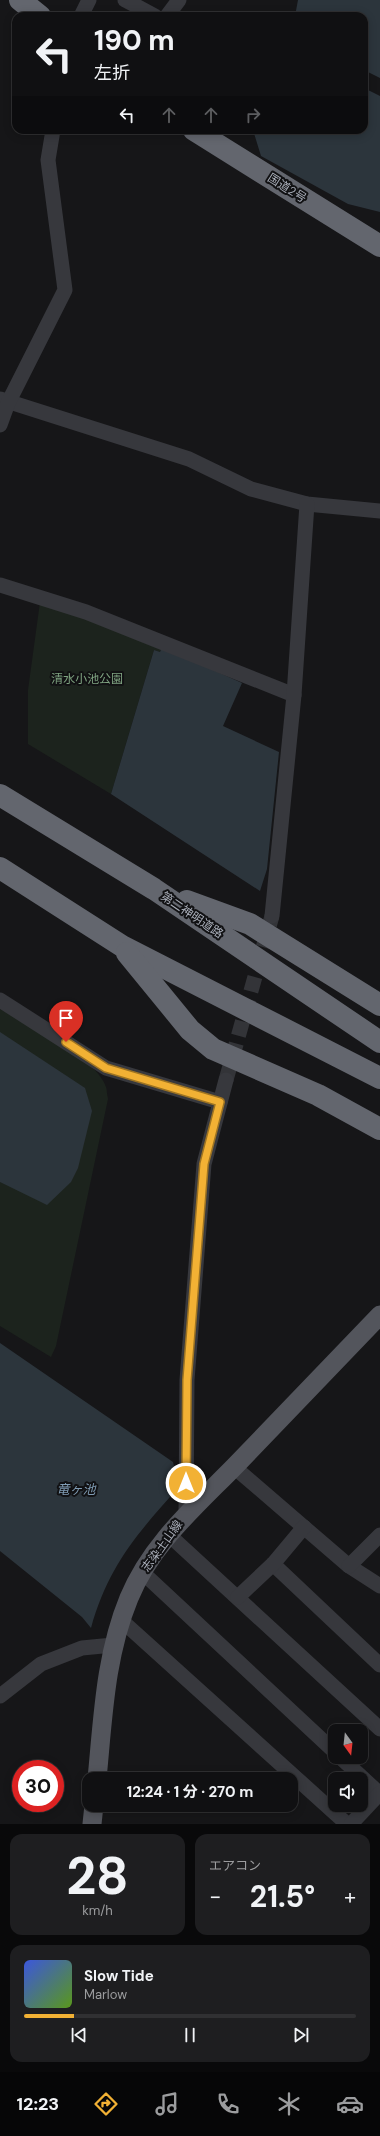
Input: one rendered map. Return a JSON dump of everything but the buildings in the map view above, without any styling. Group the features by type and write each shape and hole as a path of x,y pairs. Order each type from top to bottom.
{"highway":[{"path":"20,0 35,12"},
{"name":"国道2号","path":"200,134 380,246"},
{"name":"第二神明道路","path":"0,795 154,889 380,1042"},
{"path":"0,868 122,946 380,1078"},
{"path":"154,889 250,924 380,1005"},
{"path":"122,946 190,1030 213,1049 318,1095 380,1129"}],"main road":[{"name":"志染土山線","path":"98,1772 106,1685 113,1645 121,1620 142,1572 168,1534 186,1514 234,1467 380,1315"},
{"path":"92,1824 93,1812"}],"street":[{"path":"83,12 89,0"},
{"path":"125,0 148,12"},
{"path":"170,12 179,0"},
{"path":"0,425 4,401 65,290 48,160 52,134"},
{"path":"4,401 189,459 251,489 307,504 380,511"},
{"path":"272,916 294,695 307,504"},
{"path":"0,585 86,612 294,695"},
{"path":"0,1000 106,1068 220,1102"},
{"path":"186,1514 187,1380 204,1164 226,1080"},
{"path":"234,1467 349,1566 380,1586"},
{"path":"238,1597 273,1564 304,1528"},
{"path":"168,1534 380,1729"},
{"path":"349,1566 380,1535"},
{"path":"273,1564 380,1665"},
{"path":"142,1572 328,1745"},
{"path":"121,1620 347,1824"},
{"path":"0,1696 41,1664 82,1648 113,1645"},
{"path":"348,1764 380,1794 351,1824"}],"green space":[{"name":"清水小池公園","path":"40,602 162,647 160,652 154,650 111,794 28,744 28,690"},
{"path":"0,1009 59,1043 89,1065 100,1076 106,1087 108,1099 56,1346 51,1357 0,1326"}],"water":[{"path":"298,0 380,0 380,78 368,72 368,12 296,12"},
{"path":"368,90 380,96 380,212 348,204 261,156 254,134 368,134"},
{"path":"162,647 242,683 223,726 279,752 267,869 260,891 111,794 154,650 160,652"},
{"path":"0,1032 85,1088 92,1111 78,1168 71,1182 47,1205 0,1182"},
{"name":"竜ヶ池","path":"0,1343 173,1462 176,1474 177,1489 136,1537 115,1569 98,1606 91,1628 82,1617 0,1551"}],"tunnel":[{"path":"226,1080 272,916"}],"route":[{"path":"66,1042 106,1068 220,1102 204,1164 187,1380 186,1483"}]}
